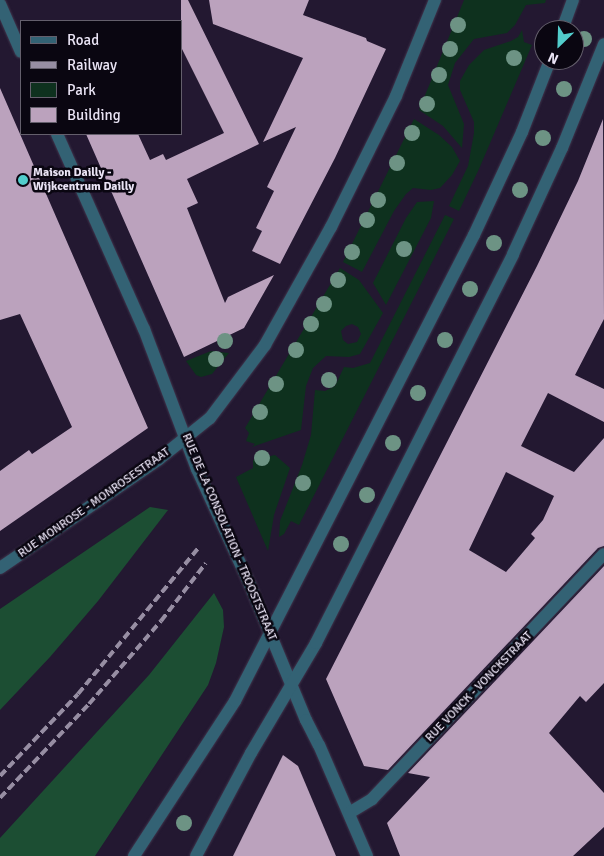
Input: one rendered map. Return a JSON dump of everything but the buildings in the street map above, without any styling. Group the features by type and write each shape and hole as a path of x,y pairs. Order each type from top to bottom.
{"street":[{"name":"RUE MONROSE - MONROSESTRAAT","path":"0,568 159,459 210,418 265,345 326,235 396,96 435,0"},
{"path":"566,20 573,0"},
{"path":"0,4 20,50"},
{"path":"196,856 251,753 316,642 514,254 562,148 604,44"},
{"path":"134,856 235,701 474,235 522,132 546,70"},
{"name":"RUE DE LA CONSOLATION - TROOSTSTRAAT","path":"57,135 144,329 197,469 291,686 350,813 366,856"},
{"name":"RUE VONCK - VONCKSTRAAT","path":"350,813 372,799 604,554"}],"green space":[{"path":"464,0 546,0 545,3 526,5 515,25 507,33 474,39 455,63 448,85 464,124 462,148 443,126 419,110"},
{"path":"522,30 524,42 532,45 459,211 449,206 468,166 474,133 474,122 460,90 460,81 469,65 484,50 511,41 518,37"},
{"path":"414,119 439,135 452,147 460,161 452,175 440,188 431,190 413,188 406,194 394,211 362,272 343,262"},
{"path":"434,201 431,218 386,305 373,283 406,218 417,202"},
{"path":"445,215 454,219 299,525 291,521 284,534 279,537 280,521 302,465 311,435 315,390 325,391 335,386 344,367 353,368 370,363"},
{"path":"340,268 359,280 383,313 360,354 349,357 326,356 313,368 306,386 301,430 252,447 255,444 246,441 249,433 245,428","holes":["352,324 358,327 361,334 357,342 348,344 343,340 341,331 346,326"]},
{"path":"211,351 229,353 212,374 201,377 196,375 186,361"},
{"path":"275,455 290,468 274,515 268,551 236,477 253,468 253,460"},
{"path":"150,507 168,510 98,601 50,657 0,710 0,609"},
{"path":"214,593 223,610 224,627 216,663 208,685 95,856 0,856 0,838 149,675"}],"railway":[{"path":"0,776 78,694 199,547"},
{"path":"0,798 89,704 161,621 206,563"}],"place":[{"name":"Maison Dailly - Wijkcentrum Dailly","path":"23,180"}]}
